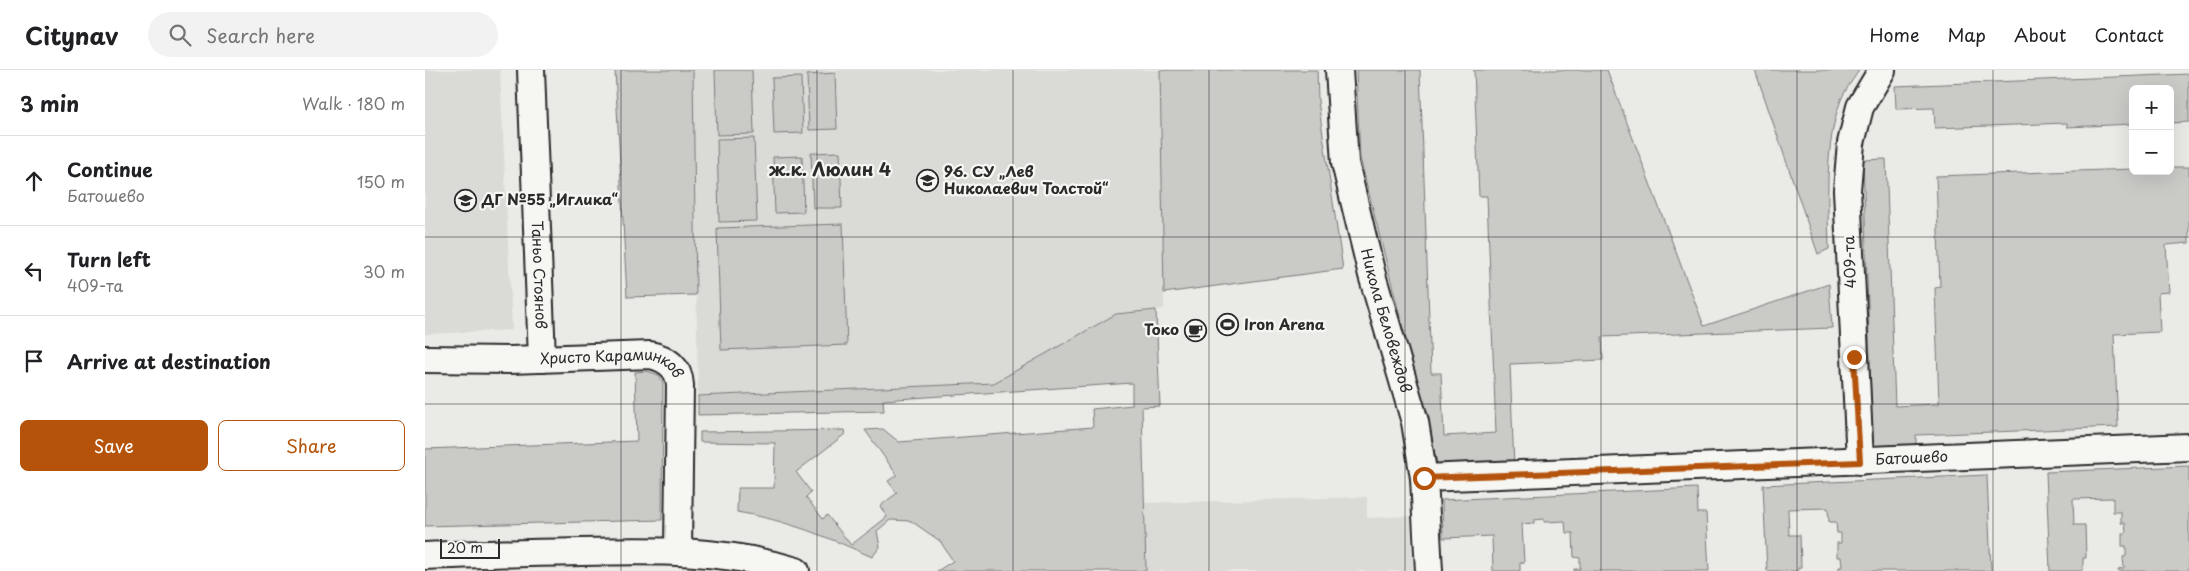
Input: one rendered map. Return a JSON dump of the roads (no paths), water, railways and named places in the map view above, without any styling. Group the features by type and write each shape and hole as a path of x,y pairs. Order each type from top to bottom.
{"street":[{"name":"Таньо Стоянов","path":"531,70 543,359"},
{"name":"Никола Беловеждов","path":"1339,70 1345,163 1371,275 1415,422 1424,478 1429,571"},
{"name":"409-та","path":"1860,462 1847,190 1851,144 1860,107 1882,70"},
{"name":"Христо Караминков","path":"425,359 543,359 650,355 661,357 677,371 680,392 678,550"},
{"name":"Батошево","path":"1424,478 1860,462 2189,447"},
{"path":"426,561 678,550 732,555 768,562 796,571"}],"place":[{"name":"96. СУ „Лев Николаевич Толстой“","path":"928,181"},
{"name":"ДГ №55 „Иглика“","path":"466,200"},
{"name":"Iron Arena","path":"1228,325"},
{"name":"Токо","path":"1195,330"}],"district":[{"name":"ж.к. Люлин 4","path":"830,170"}]}
